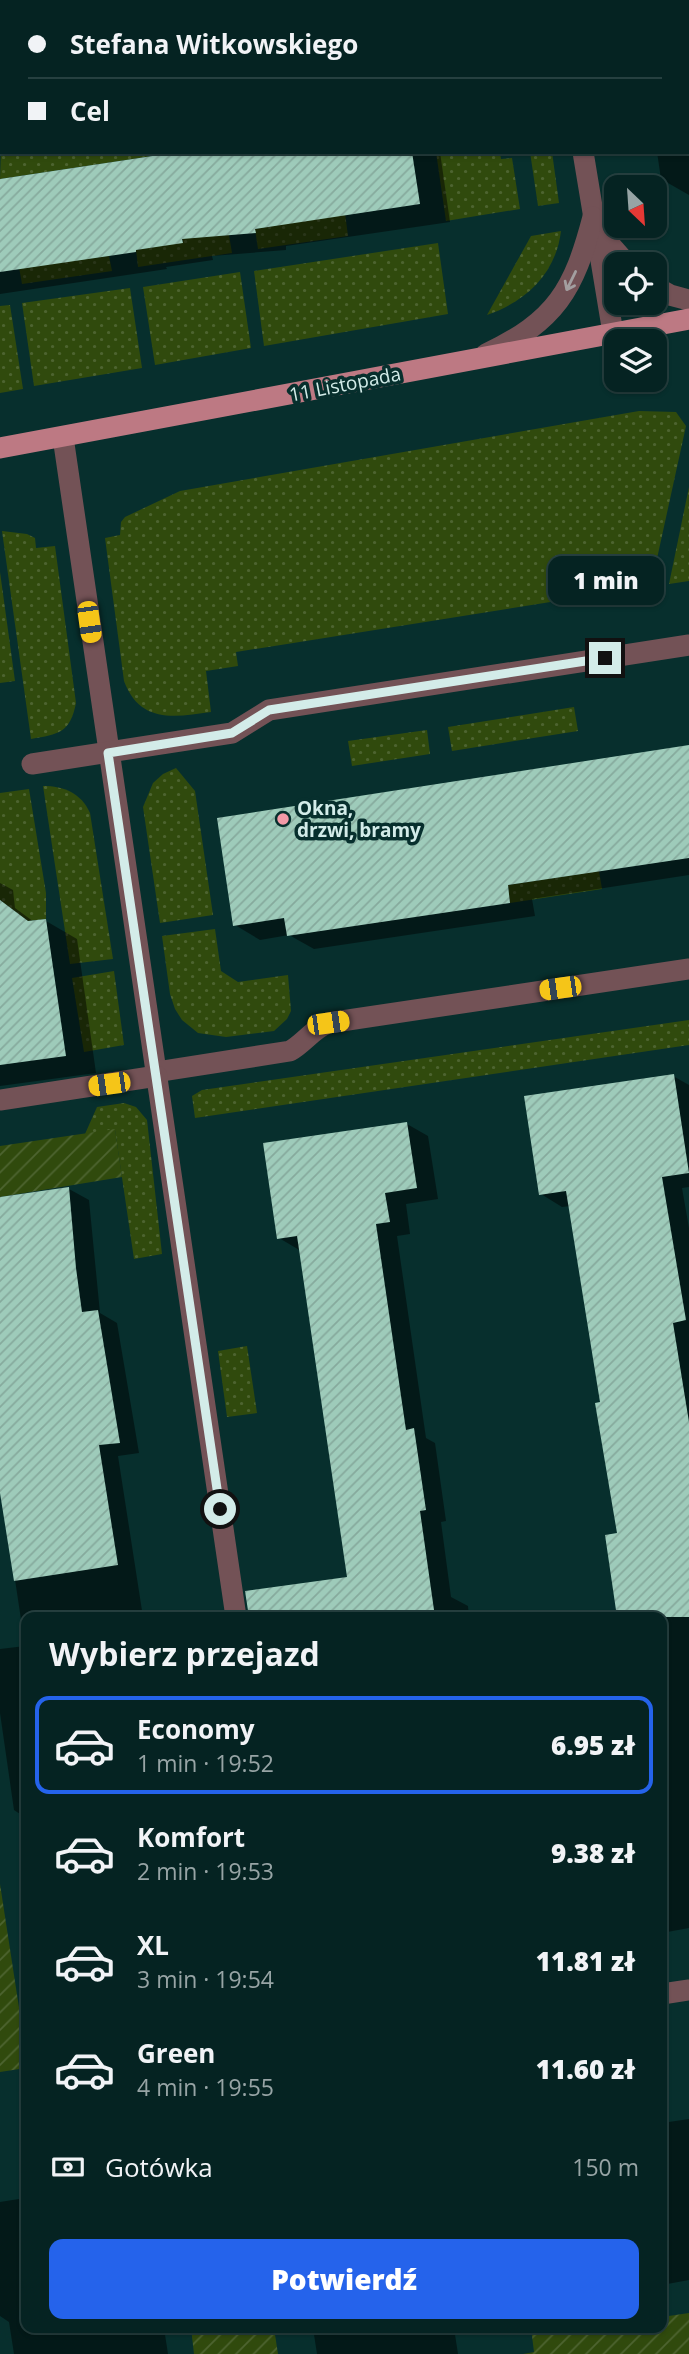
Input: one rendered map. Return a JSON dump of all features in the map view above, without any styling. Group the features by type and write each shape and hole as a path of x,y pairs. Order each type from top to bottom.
{"main road":[{"name":"11 Listopada","path":"635,329 689,319"},
{"name":"11 Listopada","path":"0,448 604,335"}],"street":[{"path":"583,154 612,329"},
{"path":"593,216 605,239 616,252"},
{"path":"473,359 522,334 539,322 567,291 583,257 593,216"},
{"path":"667,293 689,300"},
{"path":"63,437 235,1612"},
{"path":"32,764 232,733 269,710 689,645"},
{"path":"0,1100 290,1051 299,1046 316,1028 328,1023 689,969"},
{"path":"667,1993 689,1990"}],"green space":[{"path":"1,154 166,154 0,179"},
{"path":"436,154 500,154 501,159 512,158 520,209 446,221"},
{"path":"530,154 552,154 559,203 538,206"},
{"path":"345,213 348,236 258,249 255,229"},
{"path":"561,231 553,260 536,284 514,302 487,315 531,236"},
{"path":"229,235 232,253 138,267 136,250 183,242 182,238"},
{"path":"438,243 448,314 264,346 254,271"},
{"path":"109,256 112,271 22,284 19,267"},
{"path":"240,272 251,348 155,365 143,287"},
{"path":"130,288 142,368 34,386 22,303"},
{"path":"10,305 23,389 0,393 0,306"},
{"path":"639,411 676,412 686,426 651,586 236,652 238,666 206,671 211,712 172,716 160,714 139,705 131,695 124,681 105,538 120,535 121,522 125,517 180,491"},
{"path":"689,487 689,581 669,584"},
{"path":"2,531 27,534 35,538 36,548 55,546 76,703 70,721 62,730 31,739"},
{"path":"0,572 15,681 0,683"},
{"path":"574,707 578,731 452,751 448,727"},
{"path":"427,730 430,754 352,766 348,741"},
{"path":"176,768 195,791 213,915 160,923 143,807 153,783"},
{"path":"43,786 58,787 71,792 82,800 90,813 113,959 70,964"},
{"path":"29,789 46,893 46,919 28,921 0,900 0,793"},
{"path":"599,871 602,889 510,903 508,885"},
{"path":"215,929 221,971 238,982 288,975 291,1011 287,1019 274,1031 226,1037 198,1033 182,1020 175,1009 170,994 162,936"},
{"path":"114,971 124,1045 84,1052 72,978"},
{"path":"689,1020 689,1045 195,1118 192,1096 202,1090"},
{"path":"124,1103 136,1107 147,1120 162,1254 134,1259 115,1130 85,1134 97,1107"},
{"path":"115,1129 122,1177 0,1197 0,1146"},
{"path":"247,1346 257,1413 227,1417 218,1351"},
{"path":"0,1884 21,2020 21,2069 0,2072"},
{"path":"689,2313 689,2354 523,2354 534,2352 532,2333 667,2333 667,2316"},
{"path":"192,2333 275,2333 278,2354 194,2354"}],"building":[{"path":"166,154 412,154 420,204 255,229 256,233 182,239 183,243 136,252 0,272 0,179"},
{"path":"689,745 689,858 508,885 510,903 287,936 284,918 233,926 217,818"},
{"path":"0,900 28,921 46,919 66,1056 0,1065"},
{"path":"674,1074 689,1173 662,1177 686,1320 673,1323 689,1422 689,1617 667,1617 667,1612 616,1612 605,1535 617,1533 595,1403 600,1402 566,1191 539,1195 524,1096"},
{"path":"407,1122 417,1188 385,1193 390,1222 376,1224 406,1430 414,1428 426,1510 420,1511 434,1612 248,1612 245,1591 347,1577 297,1236 277,1239 263,1143"},
{"path":"69,1187 82,1312 98,1310 120,1443 99,1445 118,1565 14,1581 0,1493 0,1197"}],"place":[{"name":"Okna, drzwi, bramy","path":"283,819"}],"route":[{"path":"220,1509 108,753 232,733 269,710 605,658"}]}
